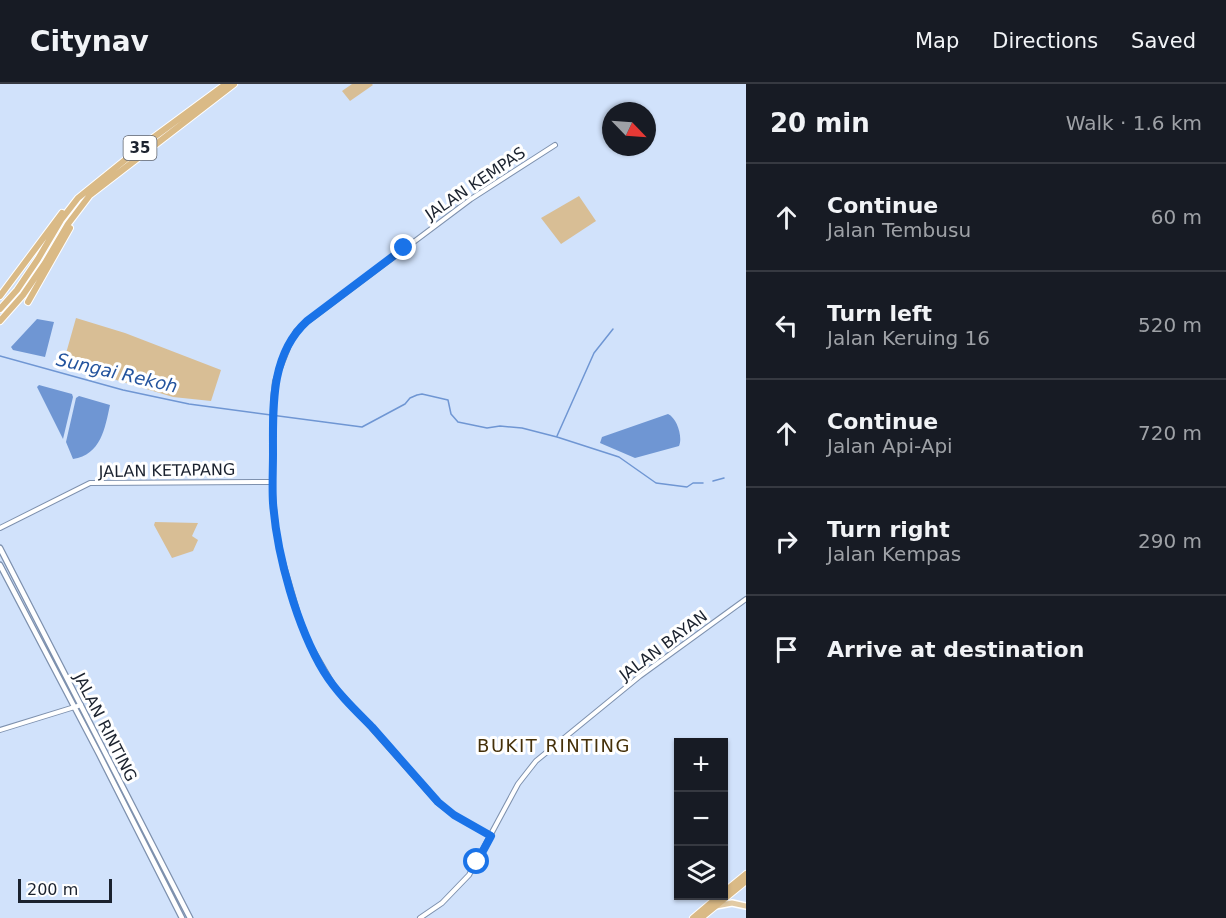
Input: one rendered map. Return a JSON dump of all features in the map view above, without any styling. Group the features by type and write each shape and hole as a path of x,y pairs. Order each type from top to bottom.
{"highway":[{"name":"35","path":"0,309 38,259 61,220 78,198 146,143 226,84"},
{"name":"35","path":"0,321 23,295 68,224 90,195 234,84"},
{"path":"28,302 72,224 109,179"},
{"path":"0,296 58,217 78,198"},
{"path":"728,888 746,874"},
{"path":"702,918 746,881"},
{"path":"693,918 715,900"}],"main road":[{"name":"JALAN RINTING","path":"0,548 190,918"},
{"name":"JALAN RINTING","path":"0,565 182,918"},
{"path":"716,906 732,903 746,906"}],"street":[{"name":"JALAN KEMPAS","path":"272,482 273,399 279,367 296,331 442,219 555,145"},
{"name":"JALAN KETAPANG","path":"0,528 90,483 272,482"},
{"path":"272,482 281,555 299,617 318,661 334,686 438,802 454,815 491,836"},
{"name":"JALAN BAYAN","path":"420,918 442,903 469,875 518,784 536,761 595,711 746,599"},
{"path":"0,730 81,705"}],"shaded area":[{"path":"352,84 373,85 350,101 342,91"},
{"path":"579,196 596,221 561,244 541,218"},
{"path":"76,318 125,333 221,370 211,401 173,397 63,364"},
{"path":"155,522 198,523 192,536 198,540 193,551 172,558 154,525"}],"water":[{"path":"37,319 54,322 45,357 13,350 11,347"},
{"path":"39,385 72,394 63,439 37,387"},
{"path":"79,396 110,405 96,446 90,452 73,459 66,442 76,398"},
{"path":"668,414 674,419 678,428 679,446 635,458 600,443 602,437"}],"waterway":[{"path":"557,436 594,353 613,329"},
{"name":"Sungai Rekoh","path":"0,356 123,390 189,404 362,427 405,404 410,398 422,394 448,400 451,414 458,422 487,428 500,426 522,428 557,437 619,457 656,483 687,487 693,483 703,483"},
{"path":"713,481 724,478"}],"district":[{"name":"BUKIT RINTING","path":"554,746"}],"route":[{"path":"404,248 307,321 296,331 290,342 279,367 273,399 272,482 276,530 299,617 318,661 334,686 438,802 454,815 491,836 477,862"}]}
